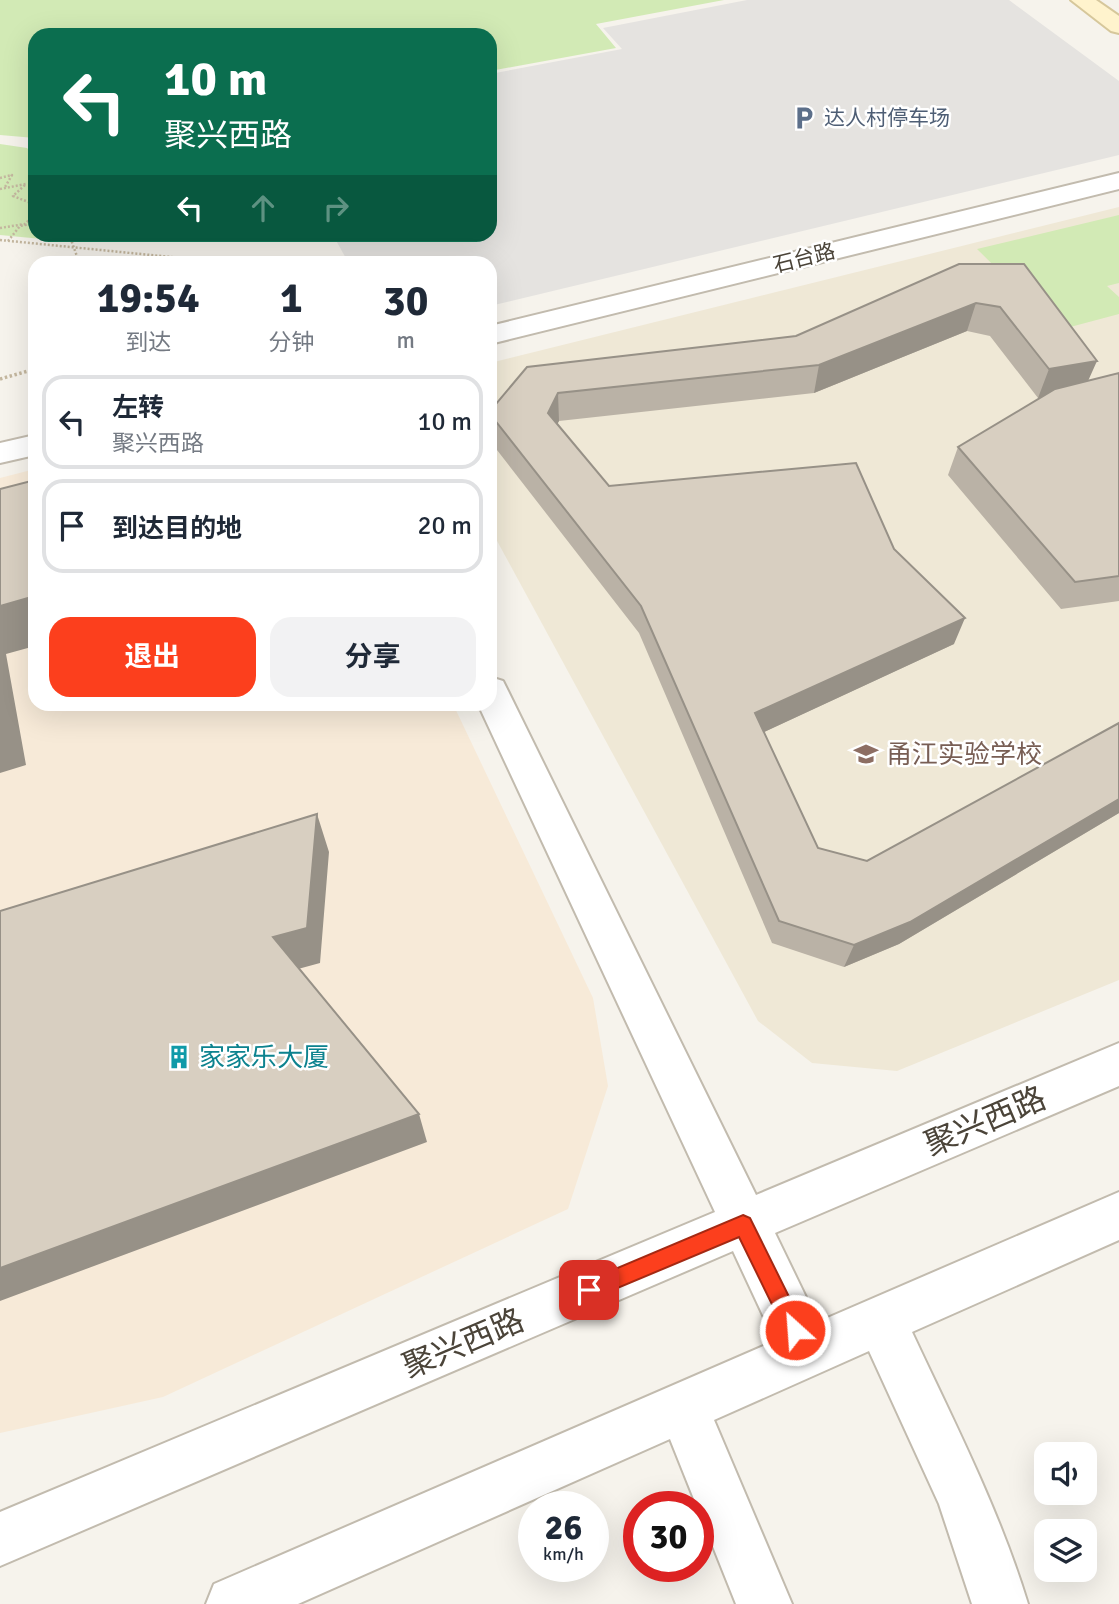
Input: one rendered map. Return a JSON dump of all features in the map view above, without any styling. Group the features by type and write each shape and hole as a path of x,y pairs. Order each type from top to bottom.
{"main road":[{"path":"1082,0 1119,26"}],"street":[{"name":"石台路","path":"497,333 1119,181"},
{"path":"0,453 28,447"},
{"path":"497,706 743,1225 806,1351"},
{"name":"聚兴西路","path":"0,1539 1119,1064"},
{"path":"234,1604 1119,1216"},
{"path":"880,1320 963,1500 991,1569 1000,1604"},
{"path":"682,1406 764,1604"}],"path":[{"path":"0,178 12,176 5,187"},
{"path":"0,189 26,184 25,188 13,196 28,202"},
{"path":"8,241 20,226 28,222"},
{"path":"0,228 28,224"},
{"path":"0,240 153,256"},
{"path":"72,242 77,256"},
{"path":"0,379 28,371"}],"shaded area":[{"name":"达人村停车场","path":"747,0 1009,0 1119,81 1119,155 497,304 497,256 345,256 337,242 497,242 497,73 622,49 603,28"},
{"name":"甬江实验学校","path":"1119,207 1119,980 897,1071 812,1063 758,1021 497,541 497,361"},
{"path":"28,471 28,711 456,711 593,998 608,1086 568,1209 163,1397 0,1433 0,478"}],"green space":[{"path":"0,0 724,0 596,24 616,48 497,70 497,28 28,28 28,137 0,135"},
{"path":"0,144 27,148 28,238 0,235"},
{"path":"1119,215 1119,283 1107,286 1119,297 1119,314 1059,330 977,249"}],"building":[{"path":"959,264 1024,264 1097,361 1049,369 1000,307 976,303 819,365 558,393 548,413 609,486 856,463 894,549 965,618 755,713 818,848 867,861 1119,723 1119,799 910,922 854,945 779,921 641,606 497,423 497,403 527,367 796,336"},
{"path":"1119,373 1119,576 1075,582 958,447 1055,389"},
{"path":"28,482 28,598 0,606 0,489"},
{"name":"家家乐大厦","path":"317,814 307,928 273,937 419,1114 0,1268 0,911"}],"place":[{"name":"达人村停车场","path":"804,118"},
{"name":"甬江实验学校","path":"866,754"},
{"name":"家家乐大厦","path":"179,1057"}],"route":[{"path":"589,1290 743,1225 795,1330"}]}
